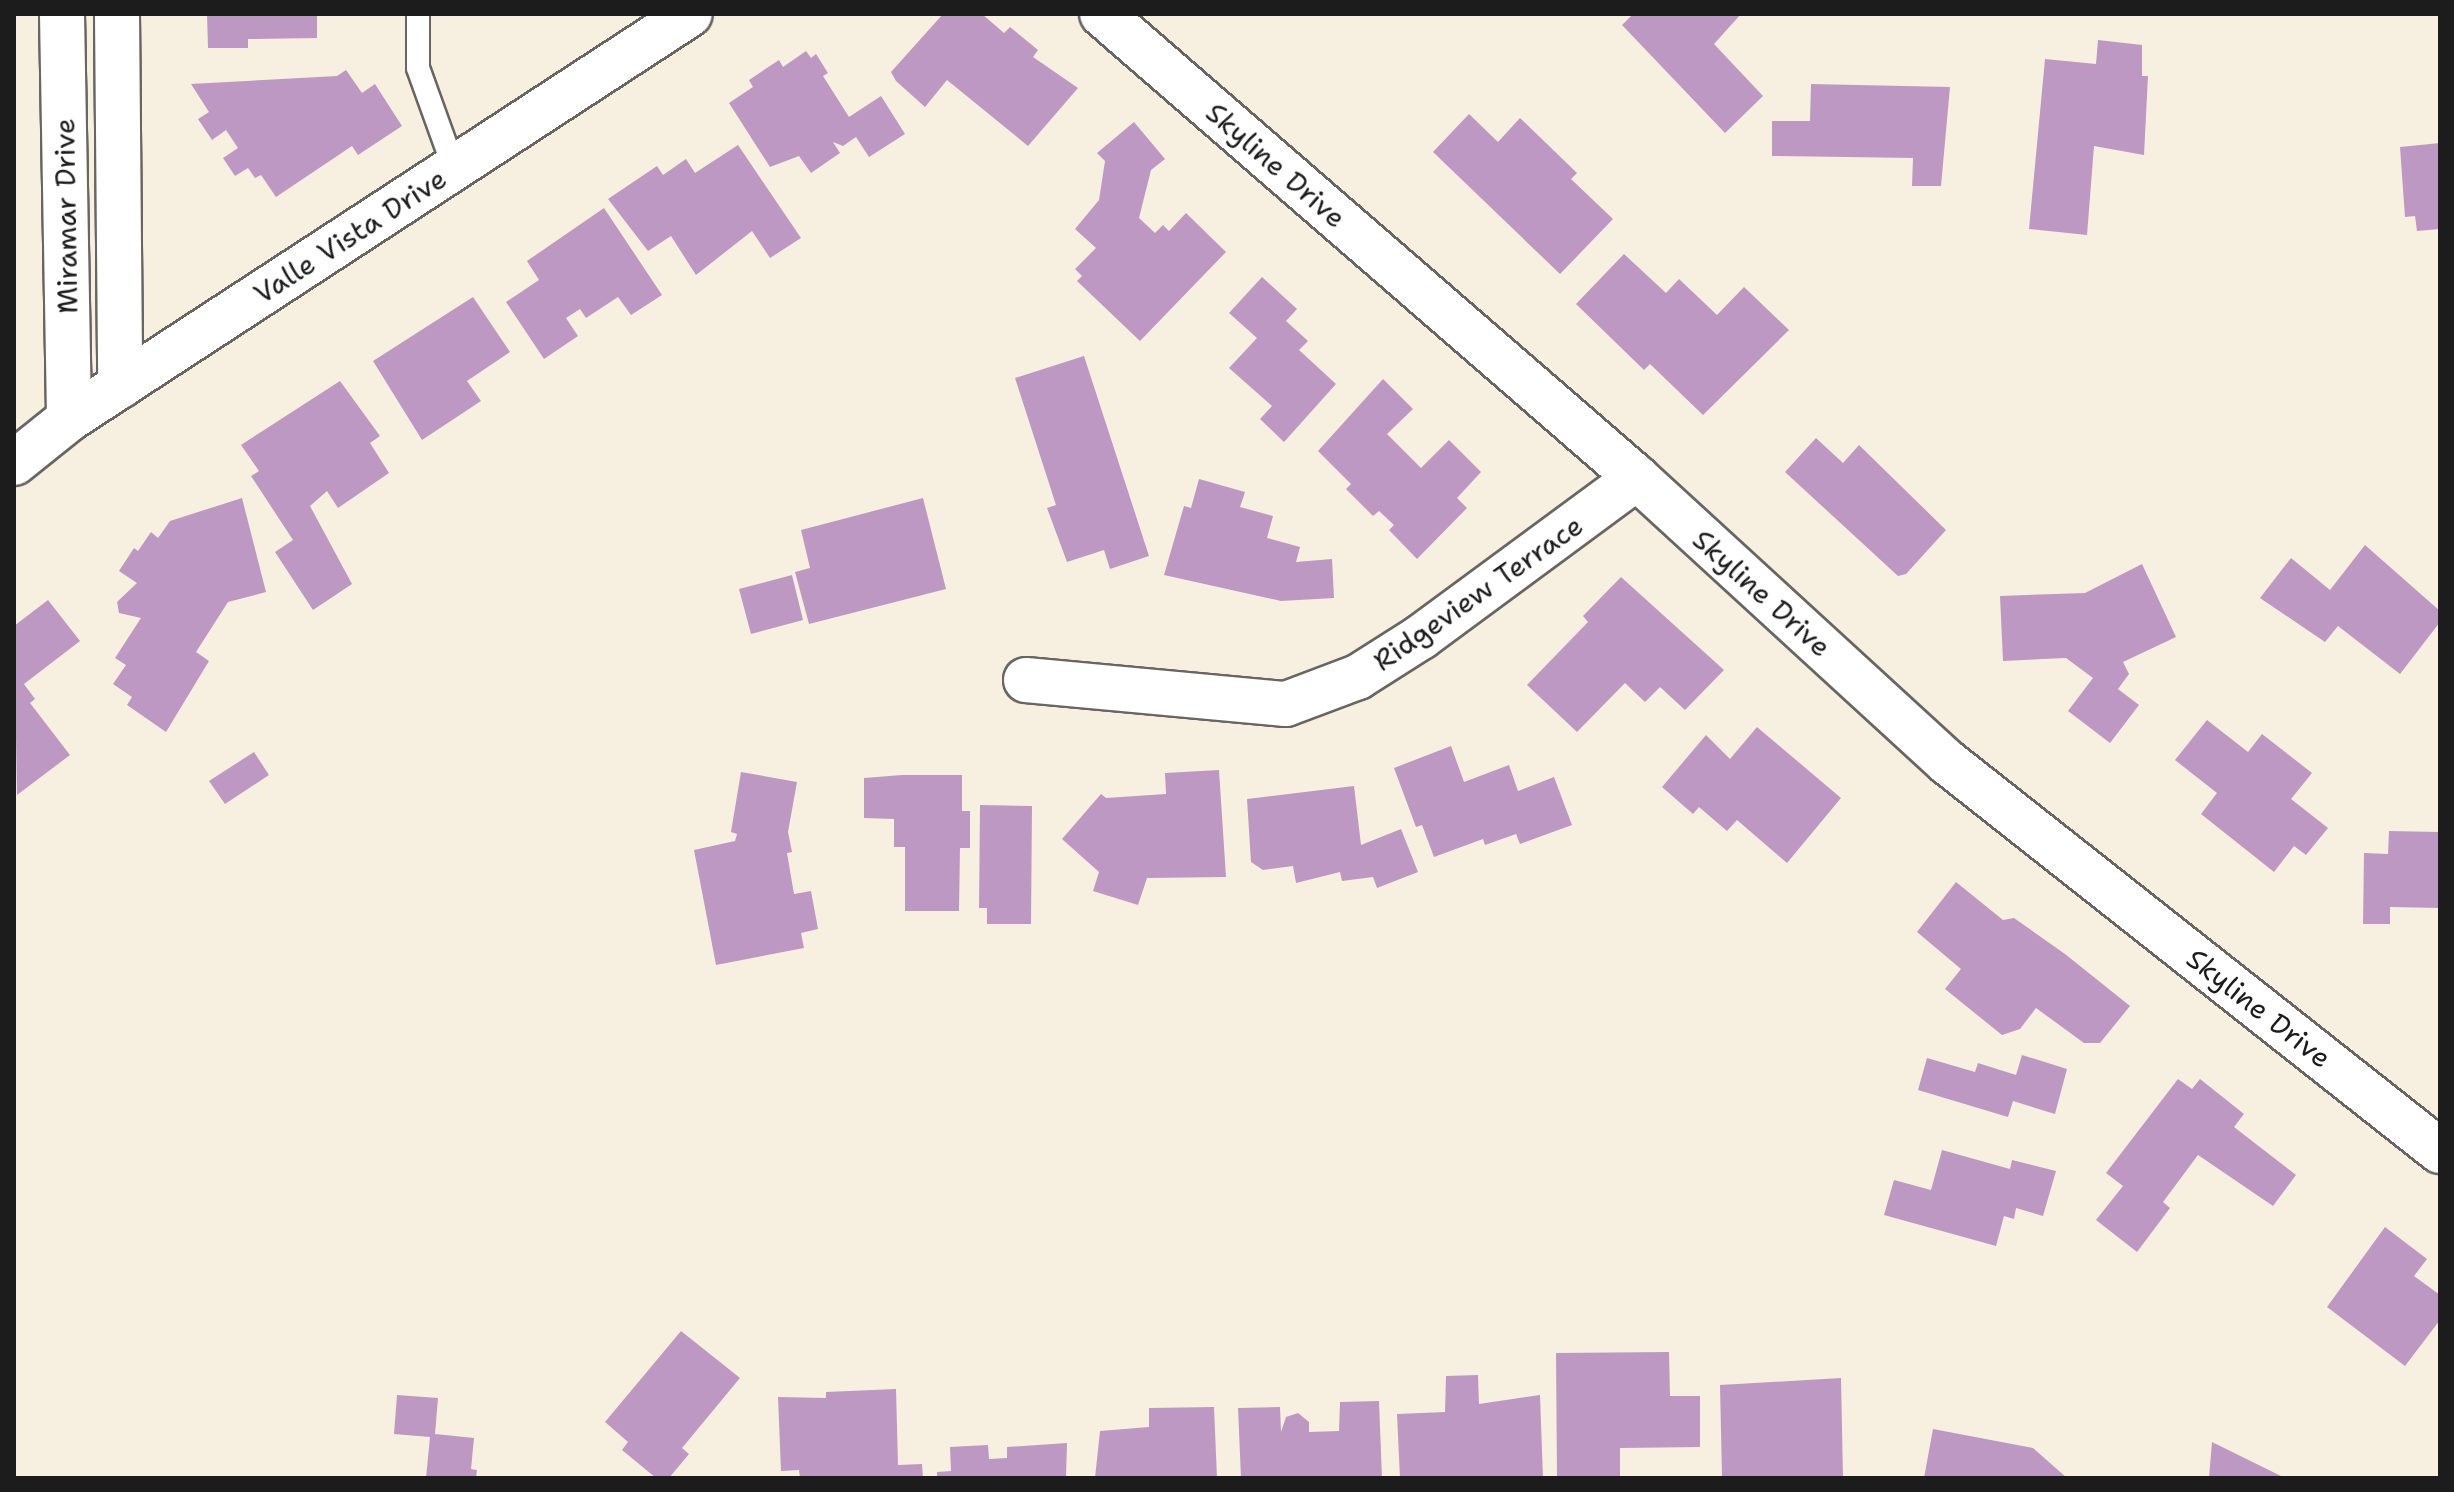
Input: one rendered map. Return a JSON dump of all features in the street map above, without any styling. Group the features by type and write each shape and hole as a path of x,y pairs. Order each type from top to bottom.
{"street":[{"name":"Miramar Drive","path":"62,14 69,419"},
{"name":"Miramar Drive","path":"117,14 120,386"},
{"name":"Valle Vista Drive","path":"14,463 69,419 690,14"},
{"name":"Skyline Drive","path":"1102,14 1637,478 1947,762 2440,1151"},
{"name":"Ridgeview Terrace","path":"1026,680 1286,704 1358,677 1421,637 1637,478"}],"lane":[{"path":"418,14 418,68 454,168"}],"building":[{"path":"207,14 317,14 317,38 248,39 248,48 208,48"},
{"path":"943,14 982,14 1004,33 1010,27 1038,50 1033,57 1078,88 1028,146 947,80 925,107 896,81 891,72"},
{"path":"1633,14 1741,14 1714,44 1763,96 1725,133 1622,25"},
{"path":"2098,40 2142,45 2142,76 2148,76 2144,155 2094,146 2087,235 2029,229 2045,59 2096,64"},
{"path":"806,51 811,58 816,54 828,73 823,76 849,117 881,96 905,134 869,157 856,137 843,146 833,142 840,153 811,173 799,156 770,167 729,103 753,87 749,80 779,60 783,67"},
{"path":"346,70 362,93 375,84 402,126 358,155 352,146 276,197 261,175 255,178 248,168 235,176 223,158 238,148 226,130 212,140 198,119 209,112 191,84 337,76"},
{"path":"1811,84 1950,87 1941,186 1912,186 1913,158 1772,156 1772,121 1810,121"},
{"path":"1469,114 1498,142 1520,118 1577,173 1571,179 1613,219 1560,274 1433,152"},
{"path":"1134,122 1165,159 1151,170 1139,218 1155,233 1163,225 1169,231 1186,213 1226,252 1140,341 1077,281 1082,276 1075,269 1096,248 1075,229 1099,200 1105,161 1097,153"},
{"path":"2440,143 2440,229 2417,231 2415,216 2405,217 2400,147"},
{"path":"738,145 801,238 770,258 752,231 696,275 671,236 648,251 608,199 657,166 663,175 686,159 695,173"},
{"path":"604,208 662,295 631,315 618,297 586,318 580,309 566,318 578,336 544,359 506,302 539,280 527,261"},
{"path":"1624,254 1666,293 1679,279 1717,315 1744,287 1789,330 1703,415 1650,364 1644,370 1576,304"},
{"path":"1262,277 1297,309 1286,321 1308,341 1299,350 1336,384 1284,442 1260,419 1272,406 1229,368 1257,338 1229,313"},
{"path":"473,297 510,352 467,381 481,401 422,440 373,361"},
{"path":"1084,356 1149,556 1110,569 1104,550 1067,562 1047,508 1056,505 1015,378"},
{"path":"1383,379 1413,409 1387,434 1421,468 1449,440 1481,472 1457,498 1467,508 1417,559 1389,530 1394,525 1379,511 1373,516 1346,489 1351,484 1318,451"},
{"path":"340,381 380,436 370,443 389,473 338,508 327,491 310,506 352,584 313,610 275,552 293,540 251,476 259,471 241,445"},
{"path":"1816,438 1843,463 1859,445 1946,530 1906,574 1898,576 1785,472"},
{"path":"1199,479 1245,492 1240,507 1273,516 1267,538 1300,547 1296,562 1332,559 1334,598 1281,601 1164,575 1184,506 1191,508"},
{"path":"242,498 266,592 228,602 196,652 209,661 166,732 127,705 132,697 113,684 126,665 115,658 141,618 119,613 117,602 137,583 119,571 134,548 138,551 151,532 158,538 170,521"},
{"path":"923,498 946,589 809,624 795,572 810,568 801,530"},
{"path":"2365,545 2440,611 2440,622 2400,674 2338,626 2325,642 2260,598 2291,558 2330,590"},
{"path":"2142,564 2176,637 2123,662 2129,674 2118,689 2139,705 2110,743 2068,711 2093,678 2066,658 2003,661 2000,596 2085,593"},
{"path":"792,575 803,620 751,634 739,589"},
{"path":"1621,577 1724,670 1685,710 1660,687 1645,702 1625,683 1577,732 1527,685 1588,622 1583,616"},
{"path":"48,600 80,641 24,684 35,699 30,703 70,755 17,795 14,626"},
{"path":"2207,720 2248,752 2262,734 2312,773 2291,799 2328,828 2306,855 2294,846 2274,872 2201,814 2217,793 2175,760"},
{"path":"1757,727 1841,798 1787,863 1737,820 1727,831 1699,807 1693,814 1662,787 1706,735 1730,759"},
{"path":"1451,746 1464,782 1509,765 1518,791 1554,777 1572,825 1520,844 1516,834 1485,845 1483,839 1434,857 1422,825 1416,827 1394,768"},
{"path":"254,752 269,775 225,804 209,781"},
{"path":"1219,770 1226,877 1147,878 1138,905 1093,891 1099,872 1062,839 1101,794 1106,798 1166,794 1165,773"},
{"path":"741,772 797,782 788,832 792,852 787,853 794,894 811,891 818,929 801,933 804,948 716,965 694,850 735,841 737,834 731,832"},
{"path":"962,775 962,811 970,811 970,848 960,848 959,911 905,911 905,847 894,847 894,819 864,818 864,778"},
{"path":"1354,786 1361,845 1401,829 1418,872 1377,888 1373,877 1342,881 1340,872 1296,883 1293,866 1263,870 1251,862 1247,799"},
{"path":"980,805 1032,806 1031,924 987,924 987,908 979,908"},
{"path":"2389,831 2440,832 2440,908 2390,907 2390,924 2363,924 2364,853 2388,854"},
{"path":"1956,882 2003,920 2014,918 2065,954 2130,1006 2100,1043 2084,1043 2036,1008 2020,1029 2002,1035 1945,989 1961,969 1917,932"},
{"path":"2022,1055 2067,1069 2055,1114 2013,1101 2008,1117 1918,1090 1927,1058 1975,1072 1978,1063 2016,1075"},
{"path":"2178,1079 2192,1089 2200,1079 2244,1114 2234,1127 2296,1175 2273,1206 2198,1155 2163,1202 2170,1208 2137,1252 2096,1220 2123,1186 2106,1173"},
{"path":"1942,1150 2010,1169 2012,1160 2056,1171 2043,1216 2016,1208 2014,1219 2004,1216 1996,1246 1884,1215 1894,1180 1931,1190"},
{"path":"2385,1227 2427,1259 2414,1276 2440,1295 2440,1320 2405,1366 2327,1307"},
{"path":"681,1331 740,1378 682,1448 689,1454 669,1478 656,1478 622,1450 628,1442 605,1422"},
{"path":"1669,1352 1670,1396 1700,1396 1700,1447 1620,1448 1620,1478 1557,1478 1556,1353"},
{"path":"1478,1375 1479,1404 1540,1395 1543,1478 1400,1478 1397,1414 1445,1412 1446,1376"},
{"path":"1841,1378 1843,1478 1722,1478 1720,1385"},
{"path":"896,1389 898,1465 922,1464 923,1478 800,1478 799,1470 781,1471 778,1397 826,1398 826,1392"},
{"path":"397,1395 438,1398 435,1434 474,1438 471,1469 477,1470 476,1478 426,1478 430,1437 394,1434"},
{"path":"1379,1401 1382,1478 1241,1478 1238,1408 1280,1407 1281,1432 1286,1417 1298,1413 1309,1422 1309,1432 1339,1431 1340,1402"},
{"path":"1214,1407 1217,1478 1095,1478 1100,1431 1149,1427 1149,1408"},
{"path":"1933,1429 2033,1448 2067,1478 1924,1478"},
{"path":"2212,1442 2285,1478 2209,1478"},
{"path":"1067,1443 1066,1478 937,1478 937,1472 951,1471 950,1447 988,1445 989,1459 1007,1458 1007,1447"}]}
